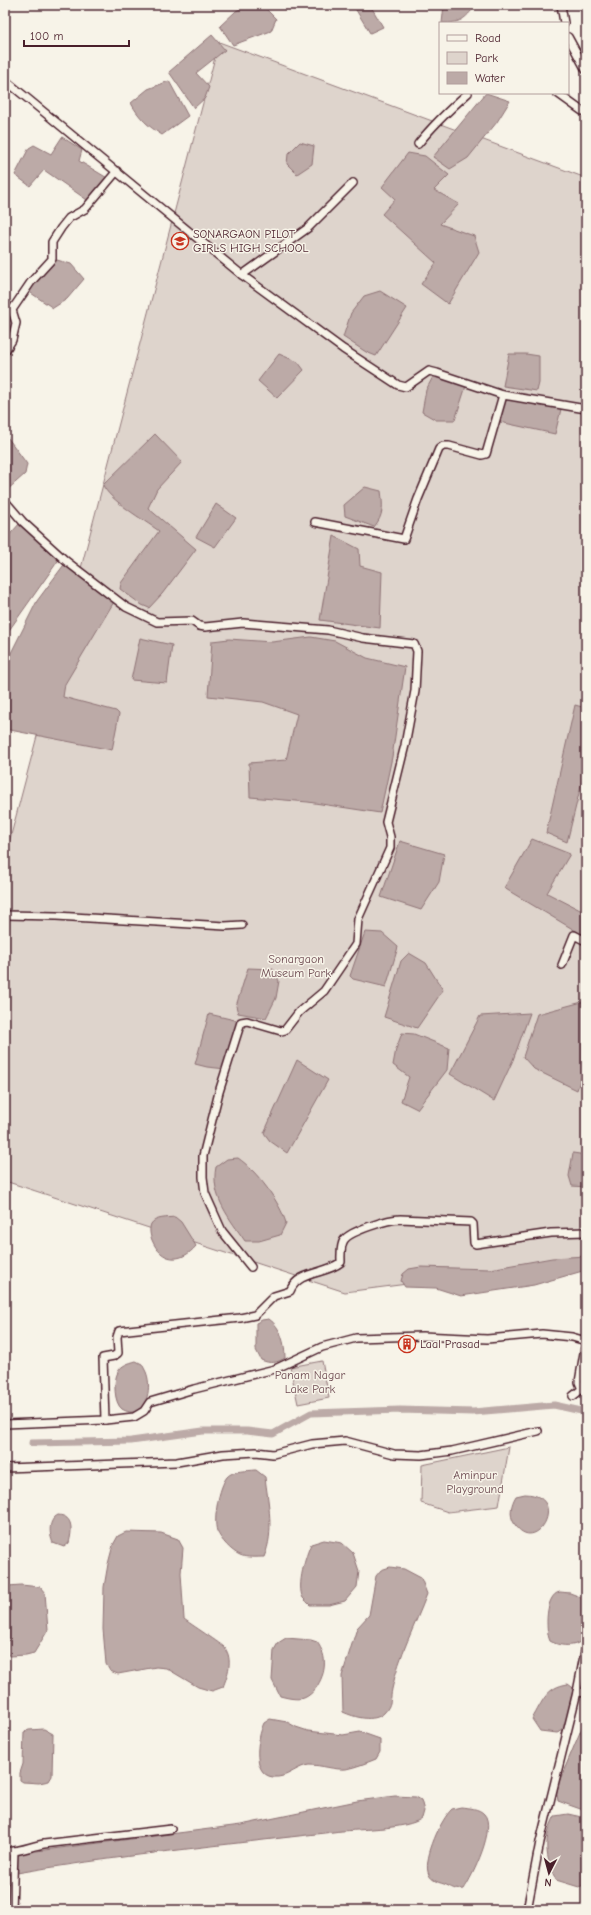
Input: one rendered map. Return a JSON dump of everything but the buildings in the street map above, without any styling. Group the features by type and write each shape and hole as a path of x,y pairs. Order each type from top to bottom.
{"street":[{"path":"560,5 564,22"},
{"path":"569,39 586,70"},
{"path":"5,80 54,122 117,171 242,275 343,349 398,385 406,387 429,372 437,372 503,395 586,410"},
{"path":"418,144 435,126 440,117 467,94"},
{"path":"558,94 582,111 586,111"},
{"path":"5,351 12,340 16,323 12,310 31,282 52,258 52,242 69,218 85,209 117,171"},
{"path":"242,275 308,228 353,183"},
{"path":"315,522 404,539 418,499 439,449 443,446 449,446 482,455 486,454 503,395"},
{"path":"5,501 23,522 66,561 126,607 157,622 192,621 199,626 205,627 243,623 328,630 363,638 414,644 417,651 414,691 405,745 386,822 390,837 390,848 358,919 356,944 324,991 299,1012 285,1030 281,1031 247,1020 241,1022 219,1092 203,1156 205,1193 222,1231 251,1267"},
{"path":"5,915 56,916 225,926 242,925"},
{"path":"562,965 574,935 586,941"},
{"path":"105,1420 103,1358 114,1356 118,1353 118,1331 235,1319 255,1314 274,1296 290,1291 296,1281 309,1274 335,1267 341,1262 342,1244 345,1238 352,1233 392,1219 471,1222 473,1224 474,1243 476,1244 551,1233 586,1232"},
{"path":"5,1424 105,1420 134,1417 144,1411 150,1402 194,1389 275,1369 322,1347 356,1338 422,1336 487,1339 542,1334 572,1337 586,1341 579,1382 584,1389 573,1396"},
{"path":"5,1468 177,1462 223,1454 256,1452 273,1454 312,1444 345,1441 394,1454 421,1455 452,1451 538,1431"},
{"path":"527,1910 540,1842 577,1692 586,1646"},
{"path":"577,1692 586,1694"},
{"path":"5,1851 14,1852 44,1844 170,1829"},
{"path":"12,1910 14,1852"}],"green space":[{"name":"Sonargaon Museum Park","path":"219,42 586,178 586,1261 345,1292 5,1181 5,858"},
{"name":"Panam Nagar Lake Park","path":"322,1361 329,1398 298,1404 290,1367"},
{"name":"Aminpur Playground","path":"509,1447 499,1506 448,1512 421,1503 422,1465"}],"water":[{"path":"248,5 262,5 276,19 271,31 233,45 220,26 236,11"},
{"path":"353,5 370,5 383,27 370,33"},
{"path":"444,5 476,5 462,20 442,22"},
{"path":"212,35 225,50 196,73 209,87 205,98 194,108 169,72"},
{"path":"169,81 188,116 162,135 144,121 131,103 148,89"},
{"path":"485,94 510,101 497,122 468,158 450,169 433,157"},
{"path":"62,137 82,150 79,161 109,179 90,202 44,170 30,186 15,175 29,148 34,145 51,154"},
{"path":"300,142 314,146 312,164 297,174 287,164 288,154"},
{"path":"408,153 425,156 449,175 434,190 459,204 440,224 474,236 479,252 448,304 421,284 436,263 382,214 395,199 382,187"},
{"path":"57,260 71,264 84,279 67,299 53,308 28,291"},
{"path":"380,291 407,308 376,356 366,352 343,337 351,313 364,296"},
{"path":"279,354 298,362 304,370 277,398 258,381"},
{"path":"509,354 539,356 539,383 537,391 503,386"},
{"path":"434,375 466,386 455,420 436,420 422,412 426,390"},
{"path":"504,398 561,409 555,434 500,422"},
{"path":"5,434 27,464 25,474 6,491"},
{"path":"155,434 182,462 157,489 148,508 196,549 162,594 149,608 142,605 120,589 121,583 159,531 119,503 112,497 103,485"},
{"path":"365,487 381,491 382,510 380,518 374,527 345,516 344,505"},
{"path":"216,504 236,518 215,547 196,537"},
{"path":"20,523 60,558 5,636 5,540"},
{"path":"334,536 359,549 360,566 382,572 380,628 320,620"},
{"path":"66,562 115,600 65,684 63,697 116,711 119,714 112,750 5,729 5,665 37,601"},
{"path":"311,637 335,641 367,658 405,667 392,757 380,813 308,802 250,797 249,763 286,760 297,714 263,702 208,696 212,641 229,639 272,642"},
{"path":"140,638 172,645 167,683 131,680"},
{"path":"575,705 586,708 586,765 567,842 546,833"},
{"path":"532,839 570,854 547,893 586,913 586,937 504,888"},
{"path":"400,841 444,854 439,882 421,910 381,897"},
{"path":"365,932 382,933 398,947 386,987 353,979 350,976"},
{"path":"409,953 426,963 443,990 417,1028 384,1017 401,961"},
{"path":"248,968 273,969 279,981 276,998 266,1018 238,1013 236,1006"},
{"path":"586,1001 586,1062 577,1090 534,1069 523,1057 537,1014"},
{"path":"530,1013 513,1060 494,1101 450,1074 480,1016"},
{"path":"209,1014 239,1021 226,1069 195,1064"},
{"path":"402,1033 414,1034 449,1048 447,1070 417,1109 401,1101 409,1077 393,1065 396,1049"},
{"path":"297,1060 328,1080 287,1153 270,1141 264,1133"},
{"path":"573,1153 586,1155 586,1187 572,1186 569,1176"},
{"path":"238,1158 260,1178 273,1196 286,1223 280,1235 259,1241 245,1241 223,1207 216,1188 216,1167 227,1159"},
{"path":"175,1217 181,1222 196,1246 184,1256 172,1258 161,1253 156,1247 151,1238 150,1228 151,1224 155,1220"},
{"path":"586,1256 586,1270 534,1285 461,1296 436,1288 405,1287 401,1281 403,1274 409,1269 421,1267 490,1269 552,1258"},
{"path":"269,1319 277,1326 282,1336 285,1353 285,1358 273,1362 261,1360 256,1350 256,1323"},
{"path":"136,1361 142,1364 146,1372 149,1388 144,1404 141,1408 137,1411 130,1412 122,1409 117,1402 115,1381 121,1368"},
{"path":"256,1470 265,1477 270,1517 269,1538 264,1557 245,1557 230,1548 221,1538 216,1526 216,1511 219,1495 227,1477 236,1472"},
{"path":"525,1494 539,1497 546,1504 548,1513 545,1522 539,1530 531,1534 523,1532 512,1520 512,1506 516,1496"},
{"path":"58,1515 67,1518 71,1525 69,1543 64,1547 53,1543 51,1536 50,1528 52,1520"},
{"path":"126,1532 161,1533 178,1539 183,1548 181,1573 184,1619 225,1648 229,1657 229,1662 228,1672 223,1687 212,1691 198,1687 166,1668 156,1667 118,1674 110,1671 106,1664 103,1629 104,1587 113,1545 118,1536"},
{"path":"324,1540 342,1543 353,1553 359,1571 357,1587 345,1601 329,1605 310,1605 303,1598 301,1593 302,1571 311,1544"},
{"path":"390,1567 404,1569 421,1578 427,1594 399,1664 388,1707 384,1713 375,1718 353,1716 343,1712 342,1676 357,1628 369,1615 376,1576 381,1570"},
{"path":"21,1585 40,1587 45,1593 48,1630 34,1653 10,1656 7,1654 5,1647 5,1590 8,1586"},
{"path":"560,1592 570,1593 583,1598 587,1616 587,1629 584,1638 575,1644 559,1645 550,1641 548,1636 547,1621 549,1605 555,1594"},
{"path":"286,1638 311,1640 317,1642 323,1653 324,1671 322,1677 315,1689 309,1695 301,1699 280,1696 272,1680 274,1650 278,1643"},
{"path":"568,1684 576,1690 566,1729 557,1733 540,1731 532,1719 542,1701 555,1688"},
{"path":"586,1718 586,1811 558,1801 556,1789"},
{"path":"270,1719 287,1722 308,1731 343,1735 360,1732 380,1739 380,1752 376,1759 346,1769 309,1765 301,1767 286,1775 278,1777 269,1776 263,1772 259,1765 258,1747 261,1730 264,1723"},
{"path":"44,1729 53,1734 52,1776 49,1781 39,1783 23,1782 20,1780 20,1773 23,1764 24,1732 29,1730"},
{"path":"395,1796 416,1797 421,1800 424,1811 422,1818 415,1822 393,1827 333,1832 168,1851 5,1875 5,1855 241,1825 357,1801"},
{"path":"461,1807 482,1812 487,1820 487,1830 482,1852 472,1874 464,1889 458,1889 432,1879 429,1875 427,1865 434,1839 443,1821 452,1809"},
{"path":"568,1814 586,1818 586,1884 579,1887 556,1880 552,1872 548,1856 547,1840 551,1824 555,1816"}],"waterway":[{"path":"32,1443 131,1441 203,1431 247,1431 273,1434 311,1413 400,1410 473,1412 554,1405 586,1412"}],"place":[{"name":"SONARGAON PILOT GIRLS HIGH SCHOOL","path":"180,241"},
{"name":"Laal Prasad","path":"407,1344"}]}
